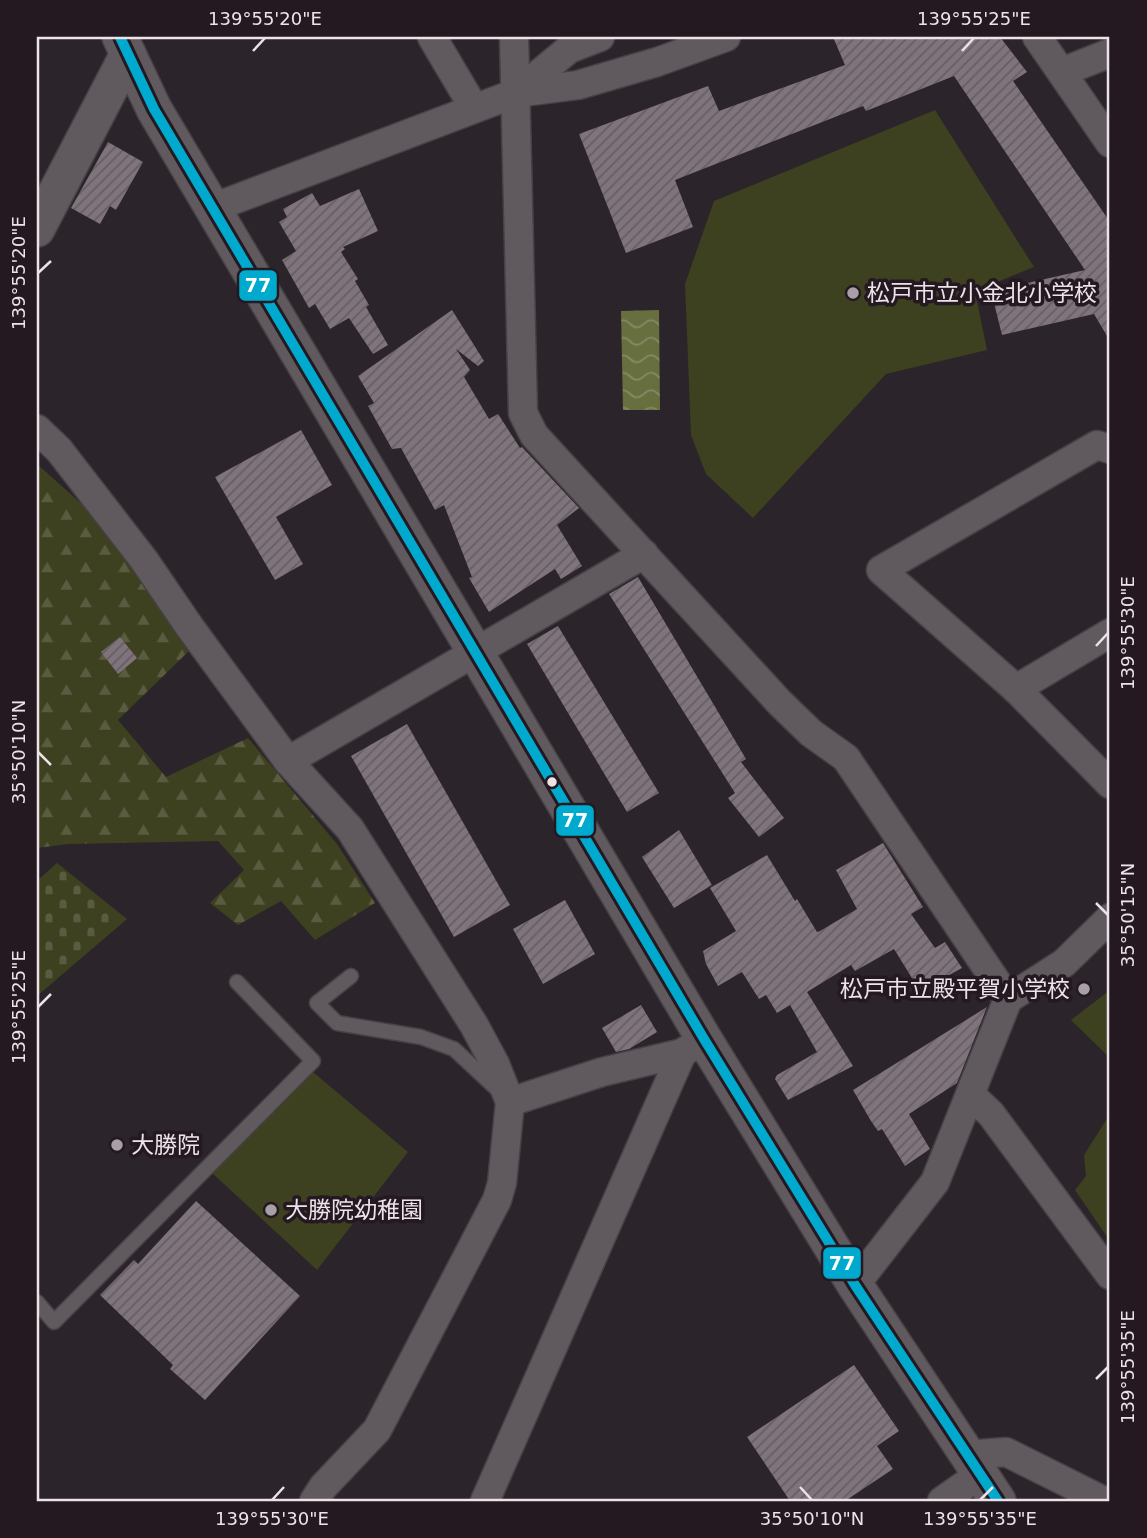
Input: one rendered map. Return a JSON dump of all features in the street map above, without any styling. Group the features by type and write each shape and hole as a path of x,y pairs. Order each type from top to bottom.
{"street":[{"path":"432,37 474,108"},
{"path":"514,37 523,413 534,435 779,702 811,733 846,758 1008,999"},
{"path":"516,93 569,49 600,37"},
{"path":"215,207 516,93 578,85 657,62 726,37"},
{"path":"1037,37 1110,143"},
{"path":"129,42 154,109 215,207 475,652 693,1046 981,1477"},
{"path":"37,229 129,42"},
{"path":"1062,72 1110,53"},
{"path":"37,429 59,450 145,560 189,626 288,761 362,846 474,1025 510,1102 502,1183 497,1200 377,1430 323,1486 314,1501"},
{"path":"1110,449 1097,445 881,570 1016,689 1110,784"},
{"path":"288,761 644,554"},
{"path":"1016,689 1110,633"},
{"path":"855,1285 935,1182 972,1096 1008,999 1064,964 1110,918"},
{"path":"510,1102 693,1046"},
{"path":"485,1501 693,1046"},
{"path":"972,1096 991,1115 1110,1275"},
{"path":"942,1501 981,1477 1006,1452 1104,1501"}],"lane":[{"path":"351,976 317,1003 337,1023 421,1037 454,1049 510,1102"},
{"path":"37,1301 54,1322 313,1061 237,982"}],"green space":[{"path":"935,110 1034,267 975,291 987,350 886,374 753,518 706,474 691,435 685,284 714,201"},
{"path":"37,464 84,506 118,547 189,651 118,720 166,777 248,738 337,844 375,903 315,940 281,901 238,925 210,903 244,870 218,841 68,844 37,848"},
{"path":"57,863 127,919 37,996 37,881"},
{"path":"1110,990 1110,1058 1071,1020"},
{"path":"313,1072 408,1152 317,1270 211,1172"},
{"path":"1110,1114 1110,1241 1075,1190 1086,1176 1084,1155"}],"water":[{"path":"659,310 660,410 623,410 621,311"}],"building":[{"path":"833,37 1000,37 1027,72 1013,81 1110,222 1110,341 1094,314 1002,335 991,291 1085,270 954,76 866,111 863,106 675,180 693,227 626,253 579,134 708,86 719,111 845,65"},
{"path":"108,142 143,162 116,210 110,206 100,224 71,208"},
{"path":"359,189 378,231 343,247 345,249 341,252 358,279 355,281 369,305 366,307 388,345 373,354 349,318 330,329 315,304 309,308 282,260 296,251 279,222 287,217 283,209 312,193 320,206"},
{"path":"452,310 484,361 478,366 456,349 470,370 464,377 489,419 498,414 520,448 522,447 579,508 557,525 582,566 561,579 555,569 489,612 469,578 472,577 444,505 435,510 401,448 392,449 368,406 374,403 358,376"},
{"path":"301,430 332,485 276,517 303,564 275,580 215,477"},
{"path":"638,577 746,759 741,762 784,818 759,837 728,798 735,793 609,594"},
{"path":"558,626 659,793 627,812 527,644"},
{"path":"120,637 137,658 118,674 101,652"},
{"path":"407,724 510,905 454,937 351,756"},
{"path":"679,830 712,885 674,908 642,857"},
{"path":"883,843 923,907 911,914 935,948 945,942 962,968 920,991 894,949 855,971 851,965 807,992 853,1066 788,1100 775,1079 777,1075 817,1052 790,1005 777,1013 766,995 759,999 742,972 718,986 706,964 703,951 736,931 710,888 767,855 817,932 857,909 836,870"},
{"path":"565,900 595,954 543,984 513,929"},
{"path":"641,1005 657,1032 629,1049 616,1052 602,1028"},
{"path":"987,1007 957,1083 909,1114 930,1149 905,1166 882,1129 878,1131 871,1121 853,1090"},
{"path":"196,1201 300,1296 205,1400 170,1369 173,1365 100,1295 134,1260 138,1264"},
{"path":"854,1365 899,1431 877,1446 893,1469 845,1501 790,1501 747,1437"}],"transit line":[{"name":"77","path":"120,37 154,109 704,1039 855,1285 998,1501"}],"place":[{"name":"松戸市立小金北小学校","path":"853,293"},
{"name":"松戸市立殿平賀小学校","path":"1084,989"},
{"name":"大勝院","path":"117,1145"},
{"name":"大勝院幼稚園","path":"271,1210"}]}
